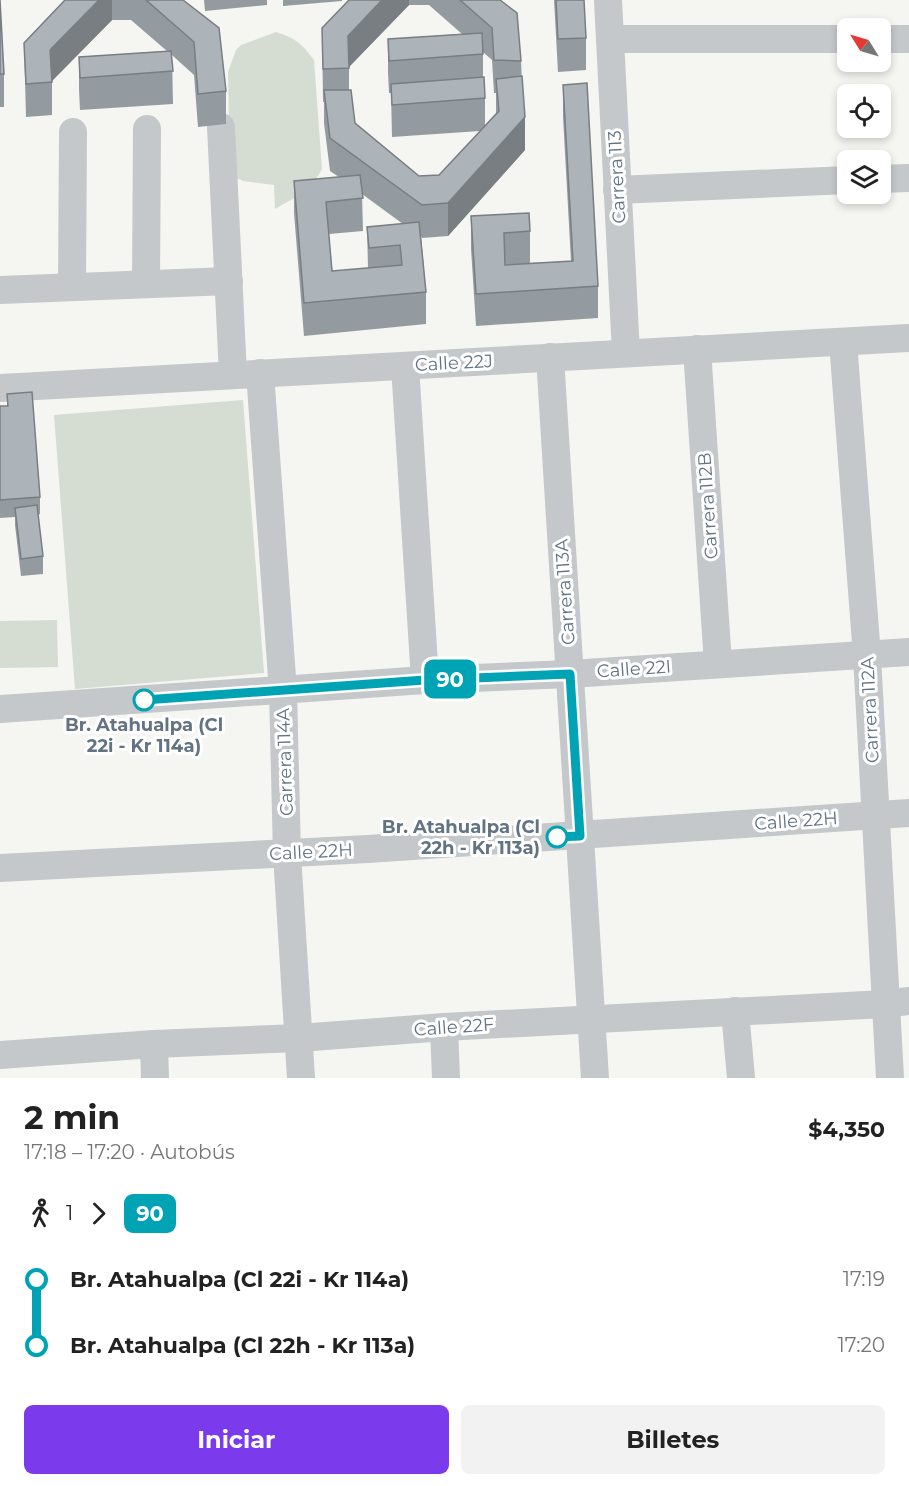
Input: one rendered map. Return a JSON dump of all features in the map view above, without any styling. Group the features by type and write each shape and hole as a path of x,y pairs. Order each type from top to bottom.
{"street":[{"name":"Carrera 113","path":"608,0 626,353"},
{"path":"610,39 837,39"},
{"path":"891,39 909,39"},
{"name":"Carrera 114A","path":"221,127 229,281 247,374 283,691 287,854 301,1078"},
{"path":"146,284 147,129"},
{"path":"72,287 73,132"},
{"path":"891,179 909,178"},
{"path":"617,190 837,180"},
{"path":"0,290 229,281"},
{"name":"Calle 22J","path":"0,388 909,338"},
{"name":"Carrera 112A","path":"843,342 867,656 874,815 897,1002 890,1078"},
{"name":"Carrera 112B","path":"697,349 718,664"},
{"name":"Carrera 113A","path":"550,357 595,1078"},
{"path":"405,366 425,680"},
{"name":"Calle 22I","path":"0,709 425,680 570,674 909,652"},
{"name":"Calle 22H","path":"0,868 287,854 909,813"},
{"name":"Calle 22F","path":"0,1055 154,1044 299,1038 444,1027 897,1002"},
{"path":"735,1011 741,1078"},
{"path":"444,1027 446,1078"},
{"path":"154,1044 155,1078"}],"shaded area":[{"path":"276,32 298,42 314,60 322,169 307,189 275,209 274,185 243,181 223,172 229,126 228,72 236,50 241,45"},
{"path":"243,400 264,673 75,689 54,415"},
{"path":"57,620 58,667 0,668 0,621"}],"building":[{"path":"0,0 4,74 0,74"},
{"path":"65,0 99,0 50,50 52,82 26,84 24,43"},
{"path":"146,0 183,0 219,28 226,91 198,94 194,42"},
{"path":"349,0 382,0 348,36 349,68 323,69 322,28"},
{"path":"460,0 500,0 517,13 521,61 494,60 492,28"},
{"path":"556,0 584,0 586,38 558,39"},
{"path":"482,33 483,54 389,61 388,39"},
{"path":"171,51 173,71 80,78 79,57"},
{"path":"522,76 525,117 448,203 422,205 330,138 324,90 351,90 355,123 419,176 439,175 499,111 496,79"},
{"path":"484,77 485,98 392,105 391,84"},
{"path":"587,83 598,286 476,294 471,216 529,213 530,231 504,233 505,265 573,261 563,85"},
{"path":"360,175 363,198 326,202 332,271 402,265 400,245 369,248 367,227 419,222 426,292 304,303 294,181"},
{"path":"32,392 40,497 0,500 0,406 8,406 7,394"},
{"path":"37,505 43,556 21,559 15,508"}],"bus line":[{"name":"90","path":"144,700 425,680 570,674 580,836 557,837"}],"place":[{"name":"Br. Atahualpa (Cl 22i - Kr 114a)","path":"144,700"},
{"name":"Br. Atahualpa (Cl 22h - Kr 113a)","path":"557,837"}]}
